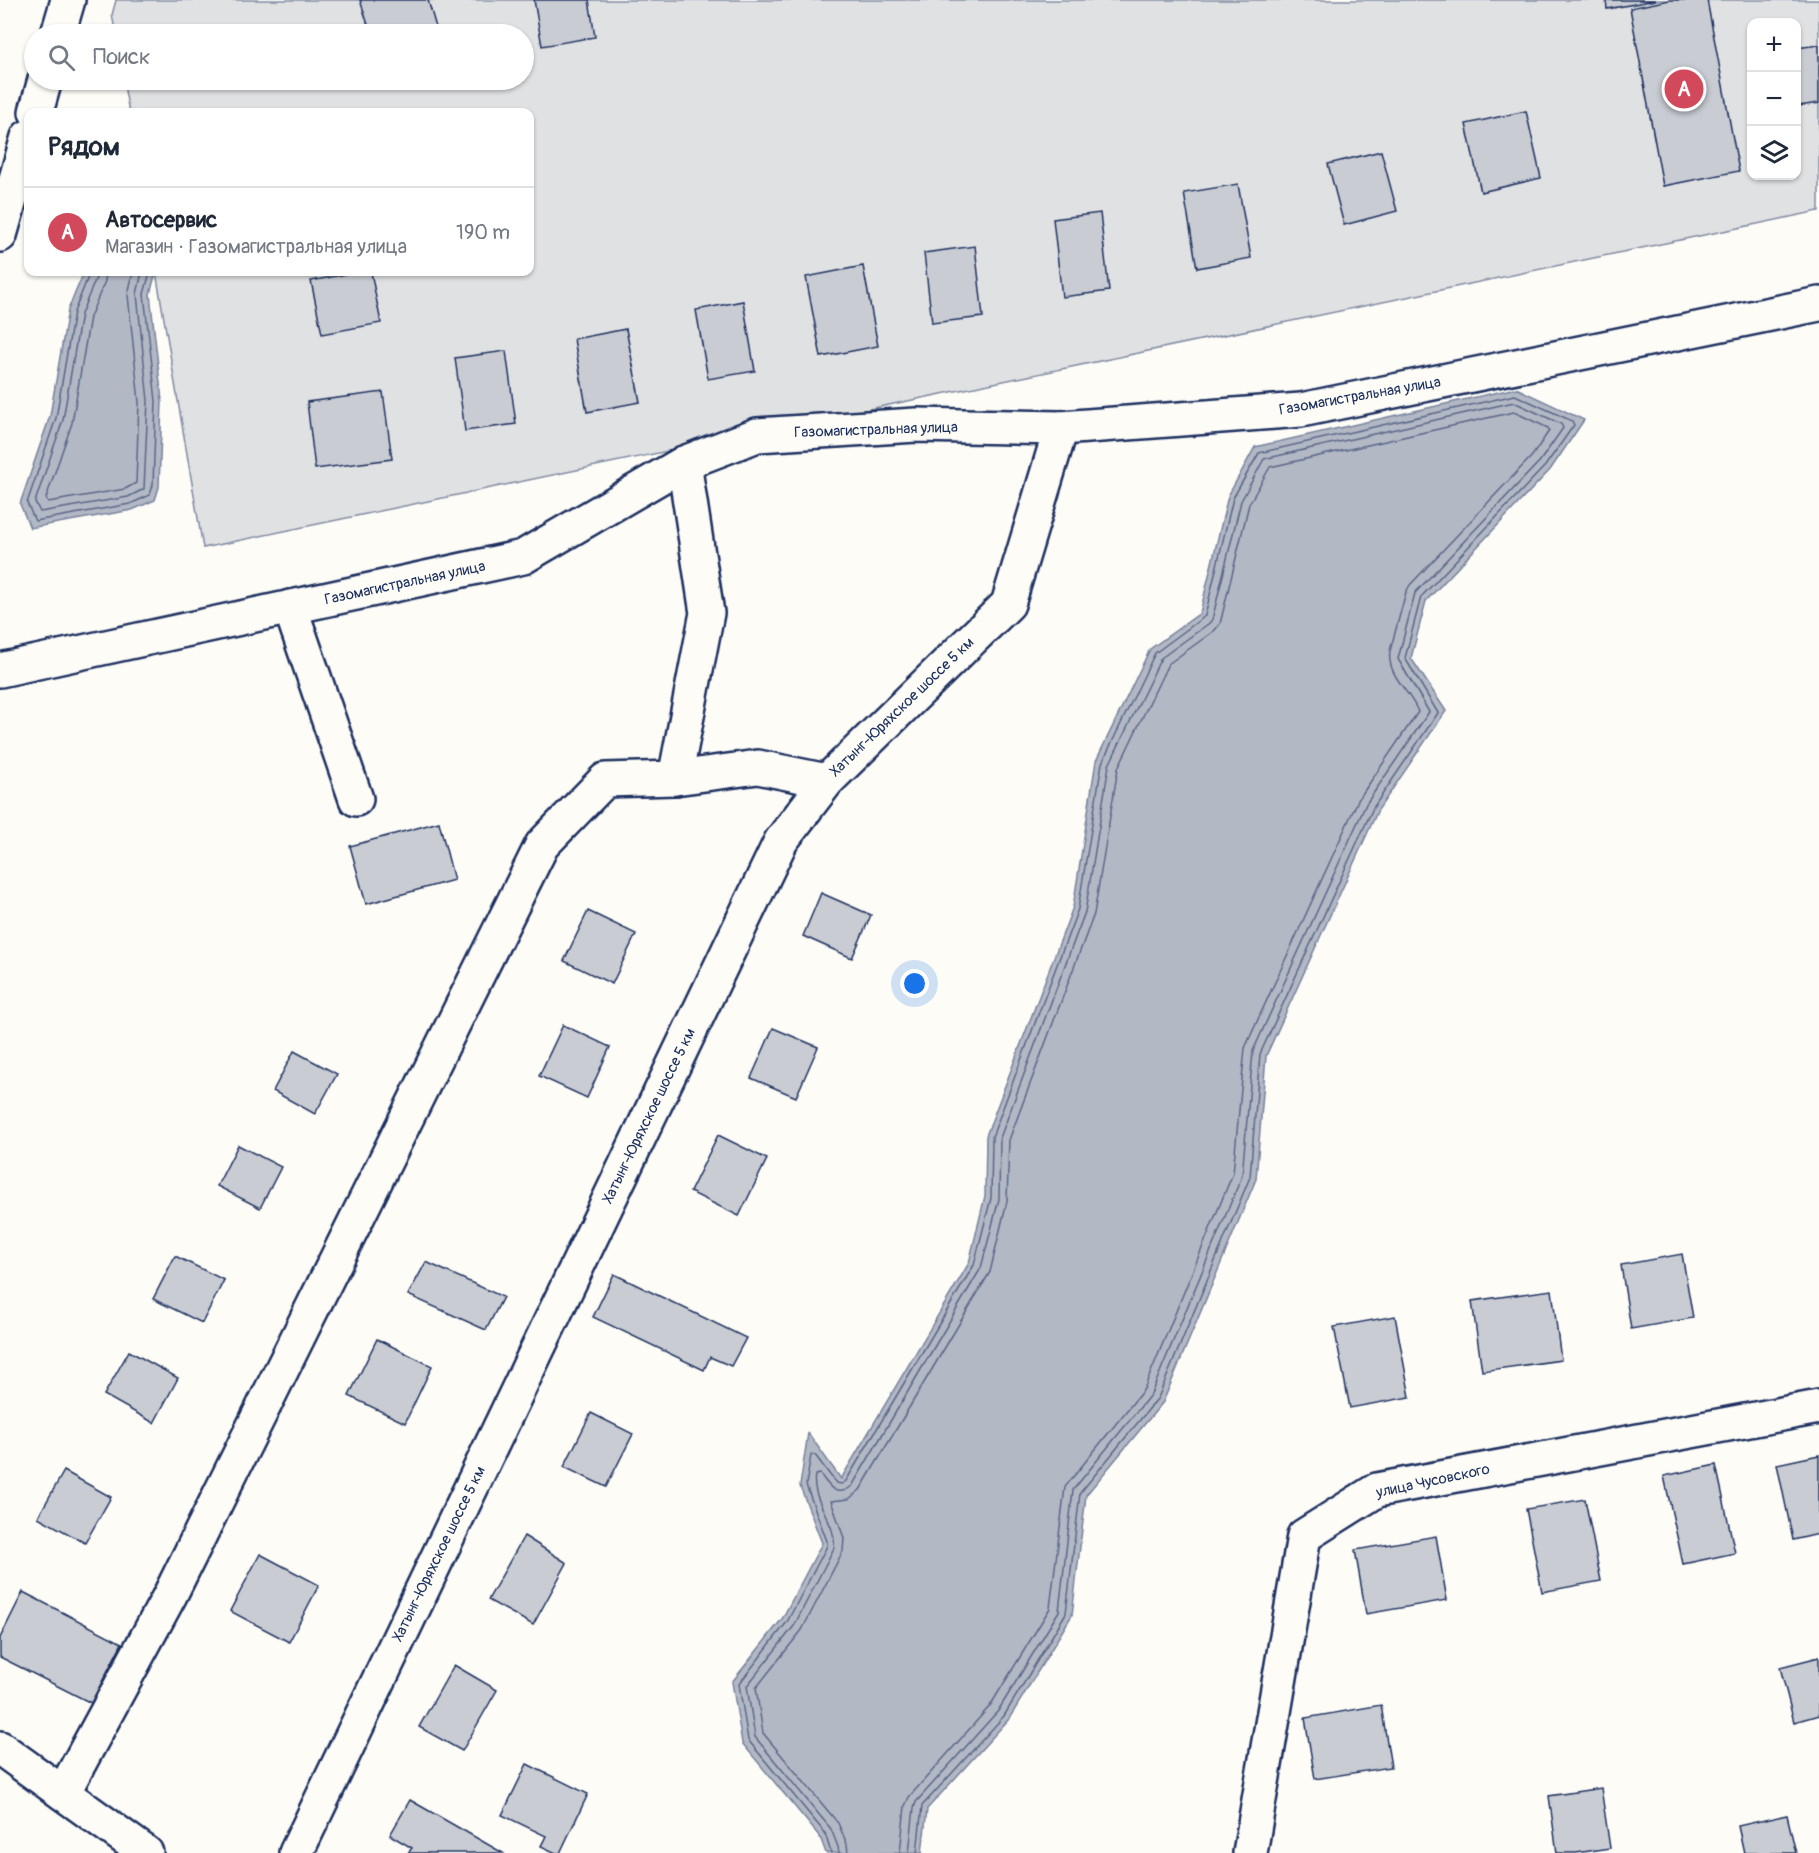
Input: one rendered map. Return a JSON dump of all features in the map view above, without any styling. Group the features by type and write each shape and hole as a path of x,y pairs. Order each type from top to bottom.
{"street":[{"path":"61,24 68,0"},
{"path":"37,108 42,90"},
{"path":"0,235 24,151"},
{"name":"Газомагистральная улица","path":"0,670 524,557 684,463 758,435 916,424 1061,428 1301,410 1819,304"},
{"name":"Хатынг-Юряхское шоссе 5 км","path":"296,1853 781,841 827,781 1008,604 1061,428"},
{"path":"675,778 707,613 684,463"},
{"path":"290,608 356,800"},
{"path":"63,1793 176,1584 542,845 605,780 675,778 758,767 827,781"},
{"name":"улица Чусовского","path":"1250,1853 1304,1536 1377,1490 1819,1407"},
{"path":"0,1749 146,1853"}],"shaded area":[{"path":"116,0 1819,0 1819,211 203,548 157,276 534,276 534,108 128,108 125,90 534,90 534,24 114,24 112,15"}],"water":[{"path":"82,276 155,276 150,294 162,401 159,487 155,500 132,510 30,528 20,504 50,416 68,310"},
{"path":"1516,388 1584,420 1550,470 1426,601 1411,658 1446,711 1378,810 1266,1056 1256,1179 1163,1402 1086,1495 1072,1615 1009,1719 927,1809 922,1853 826,1853 820,1837 742,1743 732,1682 782,1619 822,1543 800,1486 808,1433 841,1479 969,1263 985,1196 986,1136 1073,907 1096,761 1150,649 1200,613 1228,496 1255,447"}],"building":[{"path":"360,0 428,0 435,24 368,24"},
{"path":"534,0 589,0 595,37 542,46"},
{"path":"1606,0 1656,0 1607,9"},
{"path":"1670,0 1707,0 1739,171 1663,186 1630,8"},
{"path":"1819,45 1819,103 1801,106 1801,47"},
{"path":"1526,111 1541,178 1481,192 1466,124"},
{"path":"1381,151 1397,211 1344,225 1328,164"},
{"path":"1238,184 1251,258 1197,268 1184,193"},
{"path":"1100,213 1109,291 1062,297 1053,219"},
{"path":"975,246 983,317 932,323 924,253"},
{"path":"863,266 878,346 821,357 806,277"},
{"path":"336,276 372,276 381,323 322,334 311,281"},
{"path":"743,301 755,371 708,379 696,310"},
{"path":"626,329 640,402 587,412 574,339"},
{"path":"506,351 516,424 465,431 455,358"},
{"path":"383,392 392,459 315,469 307,402"},
{"path":"439,822 454,880 366,904 350,846"},
{"path":"821,893 871,915 852,958 803,936"},
{"path":"588,911 636,934 612,984 564,961"},
{"path":"563,1025 610,1047 587,1098 539,1076"},
{"path":"773,1028 818,1047 796,1097 751,1078"},
{"path":"294,1051 337,1074 315,1114 273,1091"},
{"path":"718,1135 767,1159 739,1216 690,1192"},
{"path":"238,1145 281,1167 260,1208 217,1186"},
{"path":"1682,1254 1693,1318 1631,1329 1621,1265"},
{"path":"175,1256 224,1280 202,1323 153,1299"},
{"path":"426,1262 503,1297 486,1330 408,1295"},
{"path":"614,1274 746,1338 731,1366 710,1357 704,1370 593,1317"},
{"path":"1552,1290 1561,1360 1482,1371 1472,1301"},
{"path":"1395,1316 1410,1397 1350,1408 1334,1327"},
{"path":"377,1339 432,1366 405,1423 349,1396"},
{"path":"129,1351 178,1378 154,1423 104,1395"},
{"path":"591,1413 633,1434 606,1487 564,1467"},
{"path":"1819,1455 1819,1534 1793,1540 1777,1464"},
{"path":"1716,1465 1735,1553 1683,1564 1664,1476"},
{"path":"64,1471 111,1497 85,1543 38,1517"},
{"path":"1585,1499 1601,1581 1542,1592 1526,1509"},
{"path":"524,1536 567,1563 533,1625 488,1600"},
{"path":"1436,1536 1447,1600 1366,1614 1355,1550"},
{"path":"260,1554 319,1585 289,1642 230,1611"},
{"path":"23,1592 122,1643 91,1703 0,1657 0,1638"},
{"path":"1819,1657 1819,1715 1794,1722 1780,1667"},
{"path":"454,1665 497,1690 462,1751 419,1727"},
{"path":"1381,1705 1391,1767 1315,1779 1305,1718"},
{"path":"527,1764 588,1794 560,1853 541,1846 546,1836 502,1815"},
{"path":"1601,1788 1610,1848 1557,1853 1549,1796"},
{"path":"410,1800 503,1853 408,1853 412,1848 390,1835"},
{"path":"1787,1815 1796,1853 1744,1853 1738,1826"}],"place":[{"name":"Автосервис","path":"1684,89"}]}
